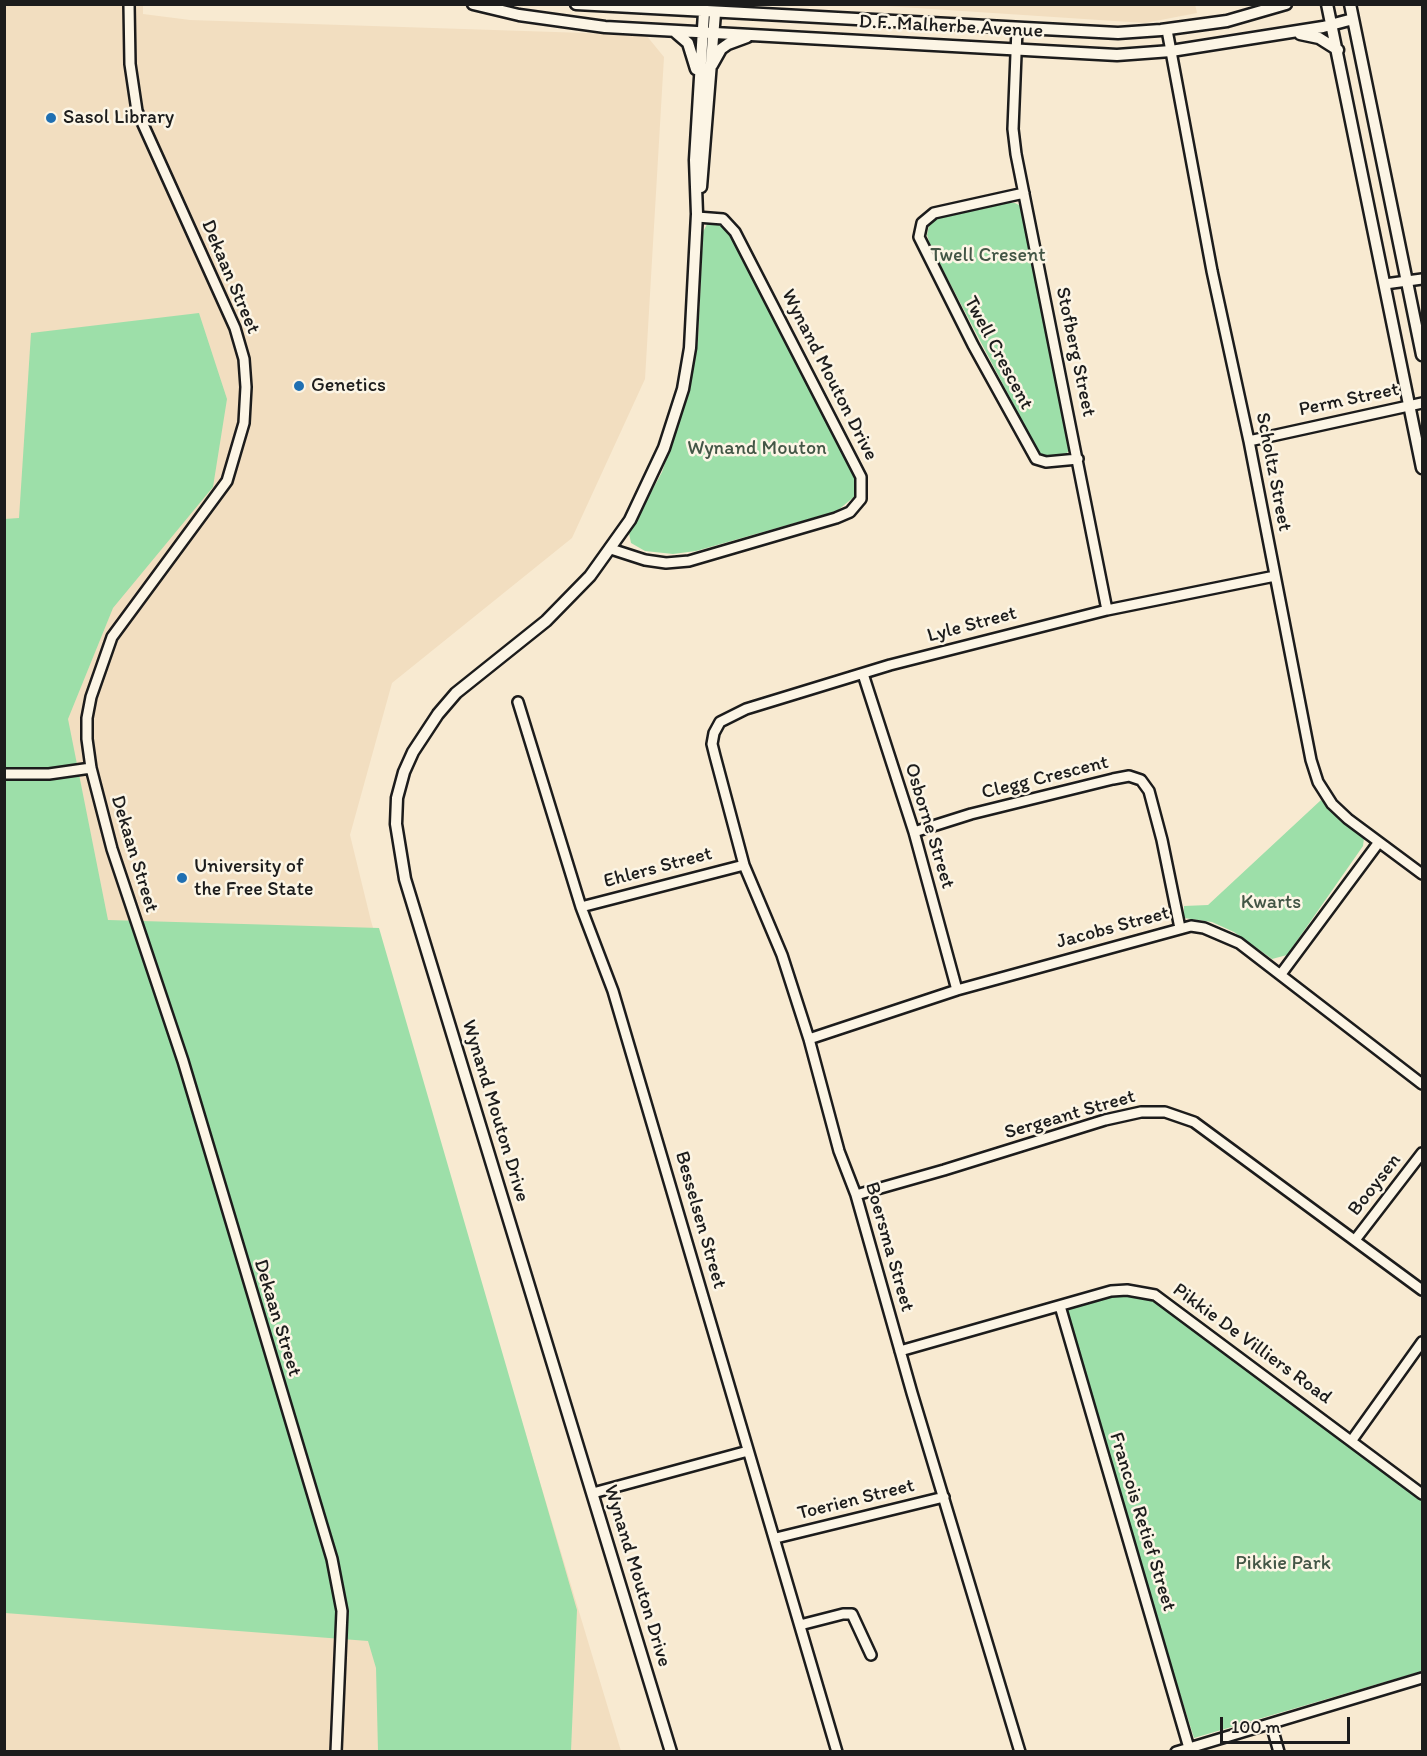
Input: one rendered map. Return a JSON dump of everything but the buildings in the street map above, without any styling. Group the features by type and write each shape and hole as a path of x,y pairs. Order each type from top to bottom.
{"street":[{"name":"D.F. Malherbe Avenue","path":"473,4 556,21 674,31 1117,55 1171,51 1332,26 1353,20"},
{"name":"D.F. Malherbe Avenue","path":"576,4 710,9 1118,33 1167,30 1227,21 1286,4"},
{"path":"1327,4 1422,468"},
{"path":"1350,4 1422,355"},
{"name":"Dekaan Street","path":"129,6 130,64 137,111 236,328 244,359 246,387 244,423 235,461 227,481 128,612 101,663 87,718 91,768 112,849 183,1061 332,1558 342,1618 336,1752"},
{"name":"Wynand Mouton Drive","path":"671,1752 405,879 396,824 398,798 404,772 413,752 438,714 456,693 546,621 590,576 611,549 646,490 664,448 683,389 693,317 697,215 695,160 699,84 710,9"},
{"name":"Stofberg Street","path":"1017,28 1013,129 1107,610"},
{"name":"Scholtz Street","path":"1167,30 1212,271 1249,441 1308,748 1318,782 1332,804 1422,874"},
{"path":"674,31 688,42 699,84"},
{"name":"Wynand Mouton Drive","path":"697,215 704,168 710,70 708,32"},
{"path":"1290,32 1319,38 1338,50"},
{"path":"710,70 721,49 728,44 759,35"},
{"name":"Twell Crescent","path":"1024,193 934,213 922,223 919,237 963,325 1036,459 1046,462 1078,459"},
{"name":"Wynand Mouton Drive","path":"611,549 645,560 666,563 690,561 836,518 850,512 861,499 861,477 735,232 723,219 697,215"},
{"path":"1385,284 1422,279"},
{"name":"Perm Street","path":"1249,441 1422,403"},
{"name":"Lyle Street","path":"715,756 712,744 714,733 720,722 729,716 863,674 992,638 1107,610 1275,576"},
{"name":"Osborne Street","path":"863,674 914,832 957,990"},
{"name":"Besselsen Street","path":"518,702 581,907 613,991 748,1451 776,1538 837,1752"},
{"name":"Boersma Street","path":"715,756 744,865 782,955 809,1039 839,1151 856,1195 900,1351 1020,1752"},
{"path":"4,774 49,774 91,768"},
{"name":"Clegg Crescent","path":"914,832 971,814 1113,779 1129,776 1141,780 1149,791 1162,840 1180,928"},
{"path":"1281,974 1378,842"},
{"name":"Ehlers Street","path":"581,907 744,865"},
{"name":"Jacobs Street","path":"809,1039 957,990 1180,928 1204,928 1222,934 1281,974 1422,1084"},
{"name":"Sergeant Street","path":"856,1195 1105,1120 1141,1113 1165,1112 1194,1122 1422,1290"},
{"name":"Booysen","path":"1355,1240 1422,1153"},
{"name":"Pikkie De Villiers Road","path":"900,1351 1111,1291 1127,1290 1155,1295 1422,1494"},
{"name":"Francois Retief Street","path":"1060,1306 1189,1748"},
{"path":"1352,1440 1422,1342"},
{"path":"593,1493 748,1451"},
{"name":"Toerien Street","path":"776,1538 944,1497"},
{"path":"800,1625 843,1614 852,1614 871,1655"},
{"path":"1176,1752 1422,1678"},
{"path":"1271,1724 1279,1752"}],"shaded area":[{"path":"1195,4 1197,13 1145,23 871,5"},
{"name":"University of the Free State","path":"5,5 143,5 143,14 190,20 646,35 664,57 645,379 572,538 392,683 350,835 371,921 621,1751 5,1752"}],"green space":[{"name":"Twell Cresent","path":"1003,203 1015,203 1025,208 1074,437 1068,452 1059,458 1041,457 931,247 927,235 929,225 936,219"},
{"name":"Wynand Mouton","path":"708,222 729,222 858,468 858,483 855,496 837,511 696,551 673,554 645,551 631,543 629,533 662,472 686,402 698,340 703,232"},
{"path":"199,313 227,399 213,487 113,608 68,719 108,920 379,928 577,1610 571,1751 378,1751 376,1668 368,1641 5,1613 4,519 19,518 31,333"},
{"name":"Kwarts","path":"1321,800 1364,838 1363,846 1287,955 1272,959 1234,932 1212,922 1184,918 1184,906 1208,905"},
{"name":"Pikkie Park","path":"1107,1289 1149,1293 1422,1496 1422,1671 1194,1738 1107,1462 1062,1306"}],"place":[{"name":"Sasol Library","path":"51,118"},
{"name":"Genetics","path":"299,386"},
{"name":"University of the Free State","path":"182,878"}]}
